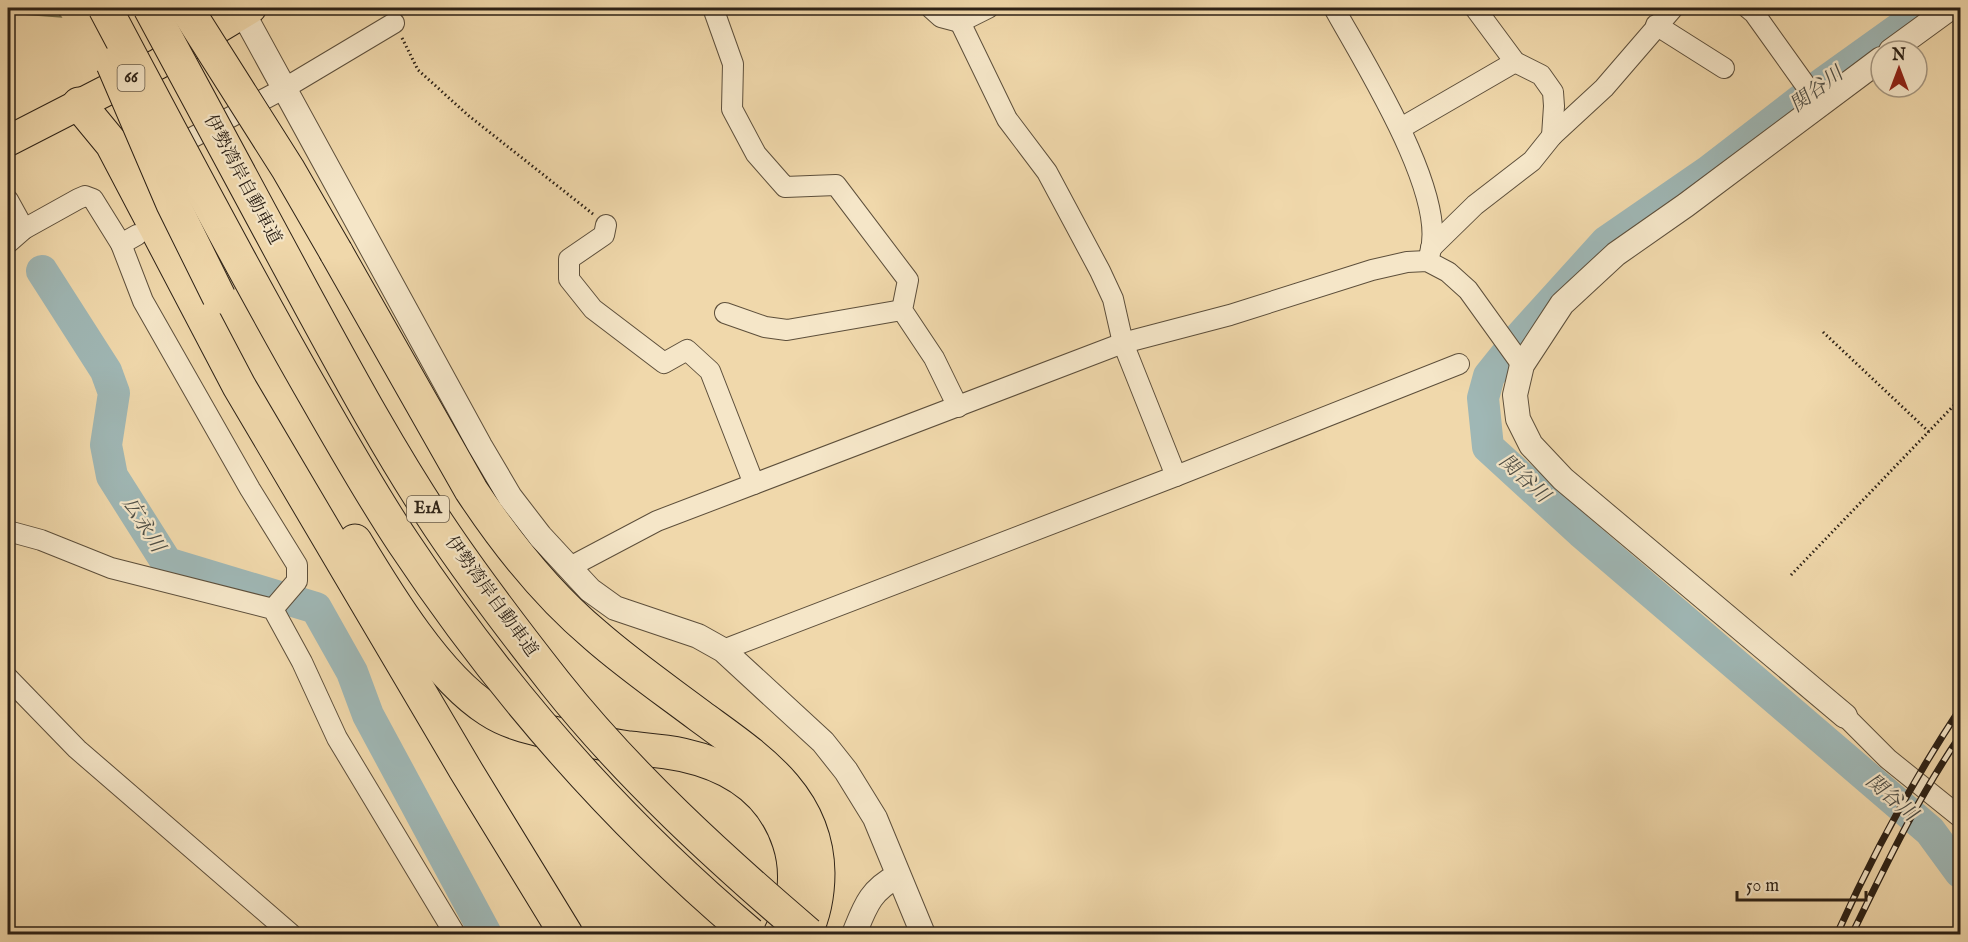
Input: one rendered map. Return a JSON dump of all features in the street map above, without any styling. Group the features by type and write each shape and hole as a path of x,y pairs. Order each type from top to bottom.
{"highway":[{"path":"87,8 173,204 265,386 364,556 421,639 457,684 490,711 509,721 573,738 683,755 732,773 754,787 772,806 784,828 792,850 795,876 792,900 786,924 780,934"},
{"name":"E1A","path":"105,8 294,359 345,447 422,569 523,706 583,774 657,850 750,934"},
{"name":"伊勢湾岸自動車道","path":"150,8 381,431 439,526 557,686 615,752 749,884 806,934"},
{"path":"186,8 288,169 465,480 505,538 554,597 593,634 628,663 740,744 768,769 796,800 807,821 817,861 815,905 806,934"},
{"path":"79,104 94,154 129,239 546,934"},
{"path":"79,104 112,144 239,386 465,769 566,934"}],"main road":[{"name":"66","path":"8,141 158,64 245,9"}],"street":[{"path":"713,8 733,64 732,109 756,154 785,187 836,185 908,280 902,310 934,358 958,407"},
{"path":"931,8 941,17 960,22 988,8"},
{"path":"1334,8 1401,128 1427,198 1432,231 1429,254"},
{"path":"1475,8 1515,62 1541,75 1552,92 1554,106 1552,136"},
{"path":"568,568 657,521 1124,343 1230,315 1429,254 1475,205 1532,161 1552,136 1604,88 1673,8"},
{"path":"1748,8 1754,13 1812,96"},
{"path":"1907,39 1950,8"},
{"path":"245,9 285,88 510,497 568,568 590,590 615,608 698,636 723,650 823,742 846,771 875,818 923,934"},
{"path":"960,22 1006,119 1047,172 1100,271 1113,300 1124,343 1176,476"},
{"path":"149,161 285,88 394,23"},
{"path":"1656,25 1724,68"},
{"path":"1401,128 1515,62"},
{"path":"1514,354 1562,304 1616,254 1695,198 1812,96 1869,65"},
{"path":"8,243 24,229 85,196 93,199 129,239 143,301 250,489 297,566 297,581 273,609"},
{"path":"8,200 24,229"},
{"path":"606,225 604,235 569,260 569,279 593,309 664,363 687,350 710,371 754,484"},
{"path":"1429,254 1468,290 1514,354 1518,419 1531,445 1563,479 1845,716 1888,759 1960,817"},
{"path":"725,313 765,327 787,330 902,310"},
{"path":"723,650 1176,476 1459,364"},
{"path":"8,531 41,540 111,568 273,609 302,662 337,738 455,934"},
{"path":"8,678 77,748 291,934"},
{"path":"854,934 865,906 873,894 883,884 898,876"}],"path":[{"path":"394,23 418,70 468,116 606,225"},
{"path":"1823,332 1929,432"},
{"path":"1791,575 1960,399"}],"green space":[{"path":"8,8 55,8 61,17 9,13"}],"waterway":[{"name":"関谷川","path":"1928,8 1819,86 1709,171 1606,242 1521,336 1489,376 1483,398 1488,447 1581,532 1930,831 1960,872"},
{"name":"広永川","path":"42,271 106,371 114,393 106,445 112,476 167,563 316,608 352,672 368,715 486,934"}],"railway":[{"path":"1837,934 1894,819 1960,709"},
{"path":"1852,934 1916,809 1960,736"}]}
